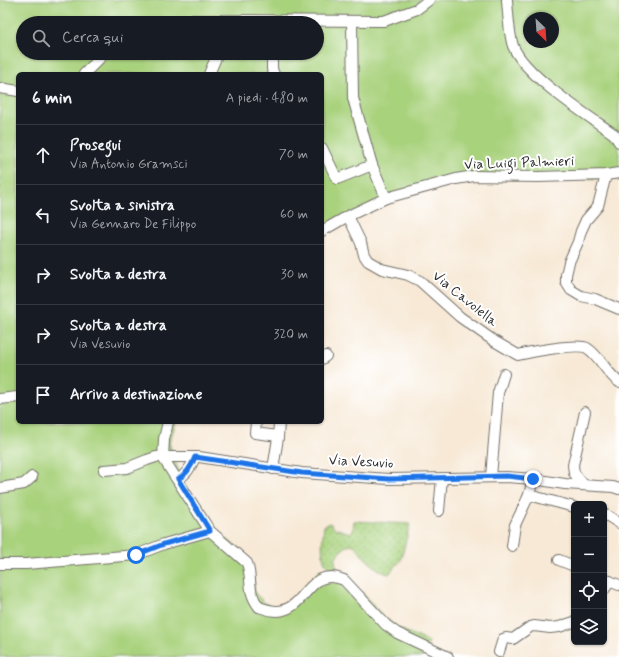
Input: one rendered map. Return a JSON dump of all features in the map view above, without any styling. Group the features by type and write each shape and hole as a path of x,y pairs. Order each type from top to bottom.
{"street":[{"path":"324,21 384,21 417,9 429,0"},
{"path":"506,0 513,46 526,66 553,90 614,134 619,142"},
{"path":"324,230 348,216 386,198 372,165 353,98 352,21"},
{"path":"86,72 98,60"},
{"path":"210,72 215,60"},
{"path":"272,60 273,72"},
{"path":"0,88 16,90"},
{"path":"324,152 337,179 372,165"},
{"name":"Via Luigi Palmieri","path":"386,198 456,179 474,176 538,177 606,175 619,173"},
{"path":"606,175 598,206 586,220 581,231 567,269 566,282 571,290 580,296 595,299 619,309"},
{"name":"Via Cavolella","path":"348,216 368,261 382,269 408,275 420,281 460,317 511,351 518,355 556,348 579,346 586,348 595,356 612,377 619,382"},
{"path":"491,477 498,393 504,374"},
{"path":"0,399 16,397"},
{"path":"584,485 574,473 573,465 585,412"},
{"path":"168,424 164,439 163,458 178,479 210,531 247,563 250,569 252,595 259,607 272,611 284,610 300,599 317,580 334,576 344,580 386,625 397,633 431,653 448,657"},
{"path":"256,424 254,433 278,436"},
{"path":"273,469 279,424"},
{"name":"Via Vesuvio","path":"104,470 127,468 156,457 195,457 302,473 389,479 507,476 565,484 613,486 619,488"},
{"path":"178,479 193,464 195,457"},
{"path":"0,488 24,484 32,477"},
{"path":"439,511 442,478"},
{"path":"512,546 515,525 529,495 533,479"},
{"path":"529,495 571,506"},
{"path":"607,516 619,523"},
{"path":"0,564 26,564 136,555 164,544 210,531"},
{"path":"559,560 571,565"},
{"path":"499,652 504,639 513,639 530,627 550,628 571,623"}],"green space":[{"path":"0,0 619,0 619,178 507,179 456,182 385,202 324,234 324,72 16,72 16,424 175,424 169,443 183,483 211,527 243,552 252,567 255,593 266,604 272,607 281,607 296,597 307,583 320,571 337,572 348,577 382,615 398,628 429,642 423,657 0,657"},
{"path":"354,521 410,524 401,560 389,574 375,567 352,544 344,548 337,555 335,563 340,571 329,568 325,563 323,559 322,547 324,526 329,523 334,528 350,533 353,530"}],"route":[{"path":"136,555 164,544 210,531 178,479 193,464 195,457 302,473 389,479 507,476 533,479"}]}
